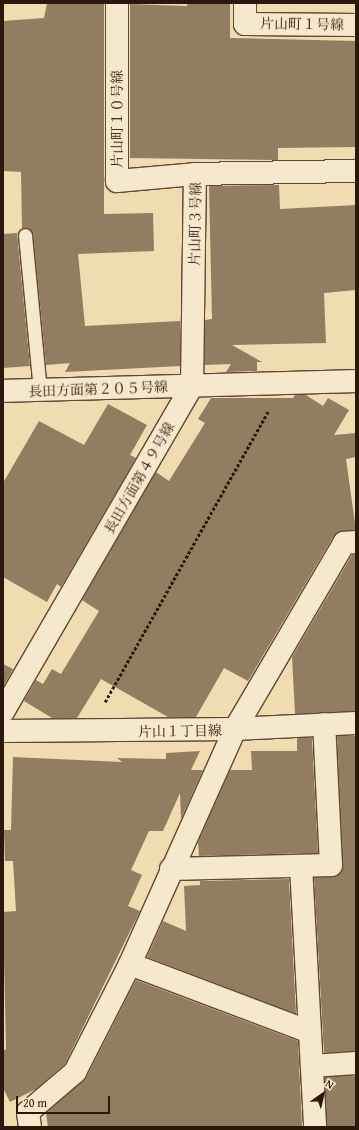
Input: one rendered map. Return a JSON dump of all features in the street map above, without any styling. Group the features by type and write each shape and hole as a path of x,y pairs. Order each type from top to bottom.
{"street":[{"name":"片山町１０号線","path":"117,3 117,181 195,174"},
{"name":"片山町１号線","path":"245,3 245,24 356,25"},
{"name":"片山町３号線","path":"192,386 195,174 356,171"},
{"path":"192,386 285,381 356,381"},
{"name":"長田方面第２０５号線","path":"3,392 192,386"},
{"name":"長田方面第４９号線","path":"3,712 192,386"},
{"path":"30,1127 28,1112 75,1072 130,964 171,869 235,729 344,543 356,542"},
{"name":"片山１丁目線","path":"3,731 88,732 235,729 356,723"},
{"path":"171,869 331,865 324,724"},
{"path":"301,866 315,1127"},
{"path":"130,964 310,1032"},
{"path":"312,1066 356,1062"}],"lane":[{"path":"25,235 40,390"}],"path":[{"path":"88,732 285,381"}],"building":[{"path":"47,3 104,4 104,214 153,213 154,251 78,254 85,326 180,321 180,366 65,372 70,363 46,365 33,234 29,228 22,228 21,172 3,171 3,21 44,18"},
{"path":"187,3 230,3 230,38 356,41 355,147 278,148 278,160 130,158 130,4 187,6"},
{"path":"279,185 280,209 356,205 356,290 324,293 326,343 232,345 262,362 257,362 257,371 226,372 231,364 205,365 205,320 212,319 209,186"},
{"path":"17,233 30,366 3,368 3,234"},
{"path":"295,395 306,395 323,406 328,398 349,410 334,435 356,433 356,457 346,459 356,530 343,531 333,537 248,681 224,668 196,717 168,717 101,679 77,718 52,718 24,701 36,680 43,684 52,669 61,674 99,611 82,600 156,472 169,481 205,423 198,419 211,398 293,398"},
{"path":"108,404 147,425 130,455 136,458 61,587 57,584 47,602 3,577 3,483 39,421 84,445"},
{"path":"352,555 356,555 356,711 295,714 292,657"},
{"path":"3,664 13,669 3,687"},
{"path":"337,736 356,736 356,1051 324,1053 314,878 337,876 343,865"},
{"path":"297,738 312,738 318,853 199,856 198,842 230,770 252,770 251,751 297,751"},
{"path":"200,751 191,770 203,770 181,819 180,793 163,831 149,831 131,870 142,875 128,906 140,911 65,1064 36,1089 10,1102 3,1088 3,1051 6,1049 3,912 16,911 13,861 5,861 4,830 11,830 13,757 122,762 117,758 166,759 166,753"},
{"path":"289,879 296,1014 147,957 163,921 186,931 184,886 200,885 200,881"},
{"path":"136,980 298,1041 302,1127 48,1127 46,1113 86,1078"},
{"path":"325,1076 356,1076 356,1127 325,1127"}]}
